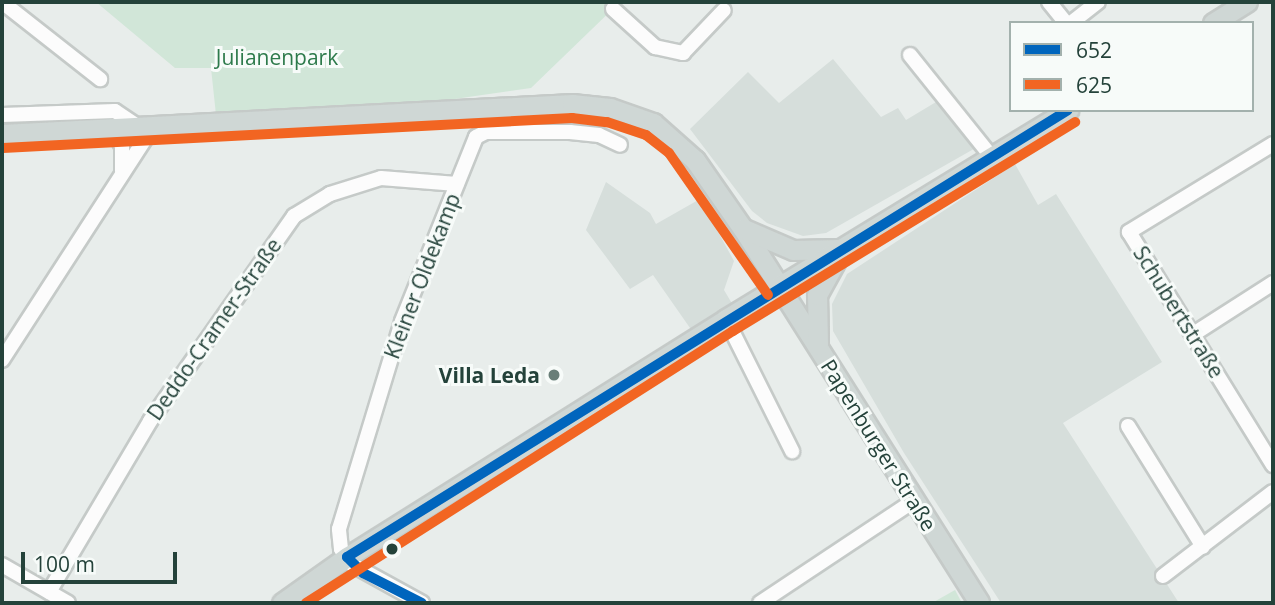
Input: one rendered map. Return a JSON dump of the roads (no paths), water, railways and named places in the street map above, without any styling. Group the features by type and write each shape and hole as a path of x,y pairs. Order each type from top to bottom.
{"main road":[{"path":"1216,21 1247,2"},
{"name":"Papenburger Straße","path":"2,134 593,105 653,123 679,143 743,229 912,502 979,603"},
{"path":"282,603 346,557 726,319 846,248 990,155 1065,112"},
{"path":"743,229 793,250 846,248"},
{"path":"818,348 817,295 846,248"}],"street":[{"path":"2,2 100,79"},
{"path":"1049,2 1067,21"},
{"path":"1072,21 1098,2"},
{"path":"614,9 655,47 683,53 724,10"},
{"path":"911,55 990,155"},
{"path":"2,115 115,111 145,126 120,179 2,360"},
{"path":"111,127 124,155 120,179"},
{"name":"Kleiner Oldekamp","path":"346,557 338,536 346,499 402,321 476,137 486,132 570,132 600,135 620,145"},
{"name":"Schubertstraße","path":"1273,144 1129,232 1273,465"},
{"name":"Deddo-Cramer-Straße","path":"49,592 150,421 294,216 330,194 381,178 457,184"},
{"path":"1192,335 1273,283"},
{"path":"726,319 792,452"},
{"path":"1128,426 1203,547"},
{"path":"1163,576 1273,492"},
{"path":"760,603 912,502"},
{"path":"346,557 363,573 422,603"},
{"path":"2,565 68,603"}],"place":[{"name":"Villa Leda","path":"554,375"}],"park label":[{"name":"Julianenpark","path":"277,57"}]}
